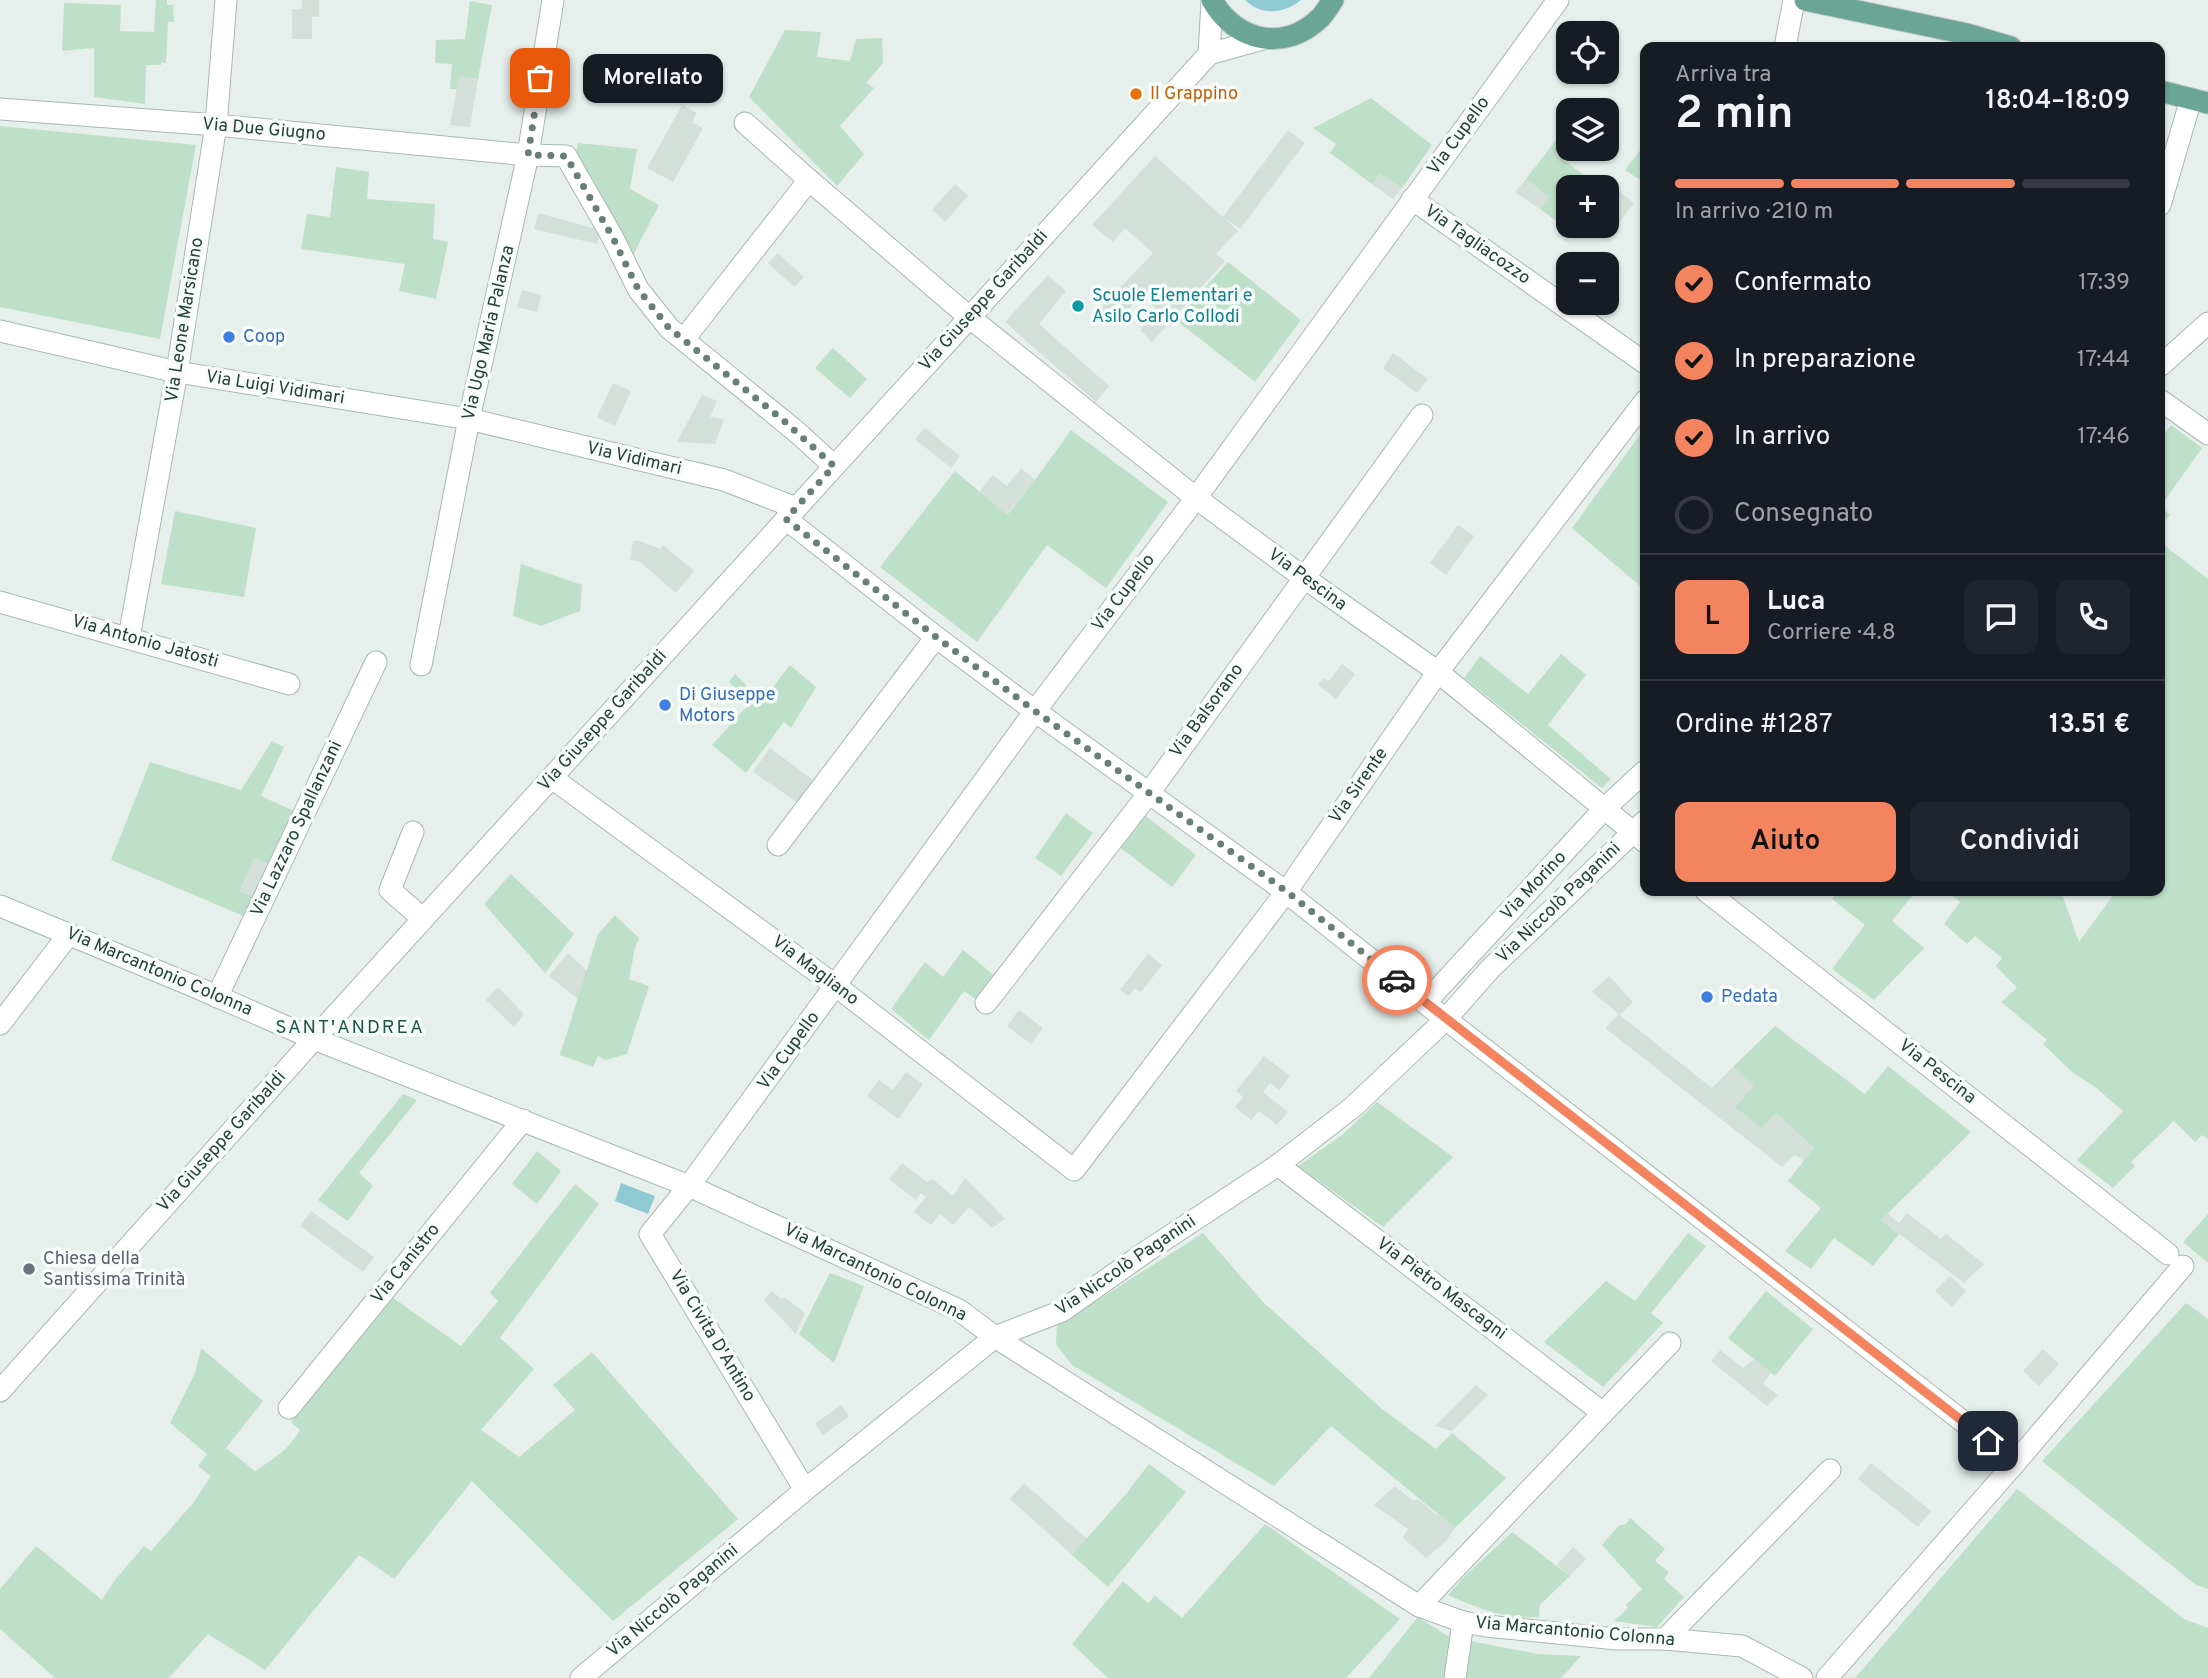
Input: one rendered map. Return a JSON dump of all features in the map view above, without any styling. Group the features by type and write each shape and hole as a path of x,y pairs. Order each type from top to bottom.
{"main road":[{"path":"1212,1 1225,19 1234,26 1264,39 1285,38 1305,30 1322,17 1333,0"},
{"path":"1805,0 1994,42"},
{"path":"2165,92 2202,99"}],"street":[{"name":"Via Leone Marsicano","path":"130,637 177,372 216,125 226,0"},
{"name":"Via Ugo Maria Palanza","path":"421,665 469,419 528,155 553,0"},
{"name":"Via Cupello","path":"690,1186 1035,711 1196,498 1559,0"},
{"path":"1786,42 1794,0"},
{"path":"1212,1 1209,54 1264,39"},
{"name":"Via Giuseppe Garibaldi","path":"0,1391 314,1039 1209,54"},
{"path":"2165,192 2202,99"},
{"name":"Via Due Giugno","path":"0,109 216,125 528,155 566,156 613,238 638,289 669,328 684,339"},
{"name":"Via Pescina","path":"745,123 970,317 1196,498 1438,672 1604,809 1640,831"},
{"path":"809,180 684,339 834,466"},
{"name":"Via Tagliacozzo","path":"1412,200 1640,360"},
{"path":"2165,362 2208,323"},
{"name":"Via Luigi Vidimari","path":"0,331 177,372 469,419"},
{"path":"2165,404 2208,435"},
{"name":"Via Sirente","path":"1074,1170 1286,891 1438,672 1640,408"},
{"name":"Via Balsorano","path":"986,1003 1149,793 1422,415"},
{"name":"Via Vidimari","path":"469,419 724,480 791,514 936,637 1286,891 1425,1003 1988,1441"},
{"name":"Via Antonio Jatosti","path":"0,602 289,684"},
{"path":"778,845 936,637"},
{"name":"Via Lazzaro Spallanzani","path":"217,997 376,662"},
{"name":"Via Morino","path":"1425,1003 1604,809 1640,776"},
{"name":"Via Magliano","path":"552,778 836,986 1074,1170"},
{"path":"413,832 390,890 423,919"},
{"name":"Via Niccolò Paganini","path":"581,1678 805,1490 995,1338 1062,1311 1147,1251 1278,1165 1353,1107 1446,1018 1490,969 1640,833"},
{"name":"Via Pescina","path":"1712,896 2175,1260 2015,1463 1827,1678"},
{"name":"Via Marcantonio Colonna","path":"0,906 314,1039 690,1186 959,1310 995,1338 1419,1606 1463,1622 1617,1639 1665,1639 1742,1646 1802,1678"},
{"path":"0,1024 69,934"},
{"name":"Via Canistro","path":"289,1408 523,1119"},
{"name":"Via Pietro Mascagni","path":"1278,1165 1603,1413"},
{"name":"Via Civita D'Antino","path":"690,1186 650,1234 805,1490"},
{"path":"1419,1606 1670,1343"},
{"path":"1665,1639 1830,1470"},
{"path":"1455,1678 1463,1622"}],"shaded area":[{"path":"302,0 319,0 319,17 312,17 312,39 292,39 292,9 302,9"},
{"path":"459,77 478,79 470,127 450,125"},
{"path":"682,105 697,113 692,122 703,128 673,182 647,168"},
{"path":"1288,130 1305,143 1240,229 1223,217"},
{"path":"1155,156 1238,231 1216,254 1225,261 1152,342 1140,330 1158,310 1141,295 1127,311 1118,303 1106,317 1100,309 1153,253 1125,228 1113,242 1092,225"},
{"path":"1380,172 1402,188 1393,199 1372,184"},
{"path":"1526,179 1549,197 1540,209 1515,192"},
{"path":"955,184 968,196 945,222 932,210"},
{"path":"1619,191 1634,203 1619,222"},
{"path":"538,213 600,230 597,244 534,229"},
{"path":"778,253 804,277 794,287 768,263"},
{"path":"1048,275 1066,291 1039,324 1109,386 1096,402 1005,322"},
{"path":"522,290 541,295 537,312 517,307"},
{"path":"1393,353 1428,379 1417,393 1383,368"},
{"path":"613,383 631,391 615,426 597,417"},
{"path":"702,395 717,401 710,417 724,419 715,444 677,442"},
{"path":"925,428 960,456 951,468 915,439"},
{"path":"1021,468 1035,480 1006,515 979,492 993,475 1007,486"},
{"path":"1458,525 1474,536 1446,575 1430,563"},
{"path":"633,541 660,549 663,545 694,571 676,593 639,561 630,560"},
{"path":"1342,664 1355,674 1336,699 1318,685 1324,678 1329,681"},
{"path":"770,748 813,780 797,802 753,772"},
{"path":"254,858 271,865 257,898 240,891"},
{"path":"568,953 587,971 578,999 549,976"},
{"path":"1148,954 1162,965 1141,992 1135,988 1129,996 1120,990"},
{"path":"1609,976 1633,1002 1620,1015 1712,1088 1733,1067 1754,1085 1736,1106 1776,1113 1814,1148 1804,1161 1795,1155 1782,1167 1605,1028 1619,1014 1592,992"},
{"path":"498,987 524,1014 514,1027 486,1000"},
{"path":"1019,1010 1043,1028 1031,1044 1007,1026"},
{"path":"1264,1056 1290,1076 1279,1090 1270,1083 1263,1092 1288,1112 1277,1125 1259,1111 1251,1120 1235,1107 1243,1097 1236,1091"},
{"path":"906,1072 923,1084 898,1119 867,1096 879,1080 893,1090"},
{"path":"902,1163 927,1182 932,1179 953,1196 965,1178 1005,1219 992,1228 969,1207 953,1225 940,1214 931,1225 914,1212 926,1197 921,1193 916,1200 889,1179"},
{"path":"311,1211 374,1257 363,1272 300,1226"},
{"path":"1887,1213 1899,1223 1907,1213 1941,1239 1946,1234 1984,1264 1964,1283 1881,1220"},
{"path":"1950,1276 1966,1291 1952,1307 1935,1291"},
{"path":"771,1291 805,1313 796,1334 764,1300"},
{"path":"2043,1349 2059,1364 2039,1386 2023,1371"},
{"path":"1720,1350 1743,1368 1754,1359 1771,1373 1763,1384 1778,1395 1767,1406 1711,1361"},
{"path":"1476,1385 1488,1395 1452,1431 1435,1426"},
{"path":"841,1405 849,1416 823,1435 815,1424"},
{"path":"1871,1463 1931,1511 1918,1527 1858,1479"},
{"path":"1024,1483 1087,1539 1072,1555 1010,1499"},
{"path":"1395,1486 1413,1501 1418,1499 1455,1528 1446,1541 1426,1558 1403,1538 1408,1529 1374,1505"},
{"path":"1573,1547 1586,1559 1570,1576 1557,1565"}],"green space":[{"path":"156,0 167,0 167,5 173,5 174,22 168,22 166,63 146,65 145,104 94,97 94,48 62,51 64,3 121,5 120,31 154,32"},
{"path":"470,1 492,5 478,79 460,77 457,89 450,89 452,64 435,63 436,40 465,39"},
{"path":"785,30 821,32 817,57 850,61 856,39 882,38 883,63 866,83 874,88 840,126 864,154 837,186 749,97"},
{"path":"1371,98 1432,145 1402,188 1380,173 1372,184 1330,153 1336,144 1313,128"},
{"path":"0,126 196,145 160,339 0,307"},
{"path":"1556,140 1556,161 1565,161 1584,175 1556,175 1556,221 1540,209 1549,197 1526,179"},
{"path":"578,143 637,149 630,189 659,205 630,261 575,160"},
{"path":"1640,150 1640,180 1625,170"},
{"path":"336,167 369,172 367,199 435,204 433,239 448,242 436,299 399,291 405,264 301,249 307,214 330,217"},
{"path":"1228,262 1301,320 1255,382 1176,320"},
{"path":"833,348 867,379 850,398 815,368"},
{"path":"2171,425 2202,448 2165,500 2165,434"},
{"path":"1071,430 1168,502 1106,588 1047,545 977,642 880,567 955,471 1007,515"},
{"path":"1640,435 1640,586 1572,528"},
{"path":"175,511 256,528 244,597 161,584"},
{"path":"2165,546 2208,579 2208,1139 2202,1135 2195,1142 2174,1121 2131,1162 2135,1166 2113,1188 2077,1160 2123,1111 2094,1086 2072,1072 2043,1044 2047,1040 2001,1002 2017,988 1996,966 2002,958 1975,936 1967,944 1944,924 1960,902 1952,896 2062,896 2079,942 2112,896 2165,896"},
{"path":"521,564 582,585 580,611 541,626 513,616"},
{"path":"1561,654 1586,675 1548,725 1611,779 1602,788 1464,678 1480,656 1528,694"},
{"path":"790,665 816,687 791,728 784,722 746,773 712,745 751,702 729,682 735,674 762,701"},
{"path":"272,741 284,747 261,796 296,812 271,865 254,858 240,891 257,898 246,917 111,860 150,762 241,790"},
{"path":"1066,813 1093,833 1061,876 1035,858"},
{"path":"1143,814 1196,855 1172,887 1118,846"},
{"path":"511,874 574,934 545,973 484,904"},
{"path":"1835,896 1912,896 1892,921 1924,948 1874,1000 1832,969 1865,925 1832,899"},
{"path":"615,915 639,938 629,979 649,986 627,1054 606,1060 598,1056 593,1067 560,1055 598,934"},
{"path":"963,950 994,975 977,1000 964,991 929,1040 891,1009 925,962 943,977"},
{"path":"1775,1026 1865,1094 1888,1066 1971,1132 1881,1220 1899,1234 1873,1266 1834,1238 1811,1269 1785,1251 1821,1208 1788,1181 1814,1148 1776,1113 1762,1128 1735,1107 1754,1085 1733,1067"},
{"path":"403,1094 417,1100 359,1173 373,1186 348,1221 318,1200"},
{"path":"1377,1102 1453,1157 1383,1227 1298,1166 1341,1136"},
{"path":"537,1151 561,1171 537,1204 512,1184"},
{"path":"575,1184 599,1204 500,1338 534,1369 481,1430 519,1457 575,1410 553,1385 592,1352 738,1519 613,1621 472,1481 394,1579 359,1555 265,1670 208,1634 169,1678 55,1678 0,1629 0,1589 36,1546 102,1600 144,1546 151,1551 194,1502 211,1476 198,1466 207,1454 170,1423 195,1373 201,1348 263,1401 226,1448 255,1471 275,1458 290,1443 300,1430 291,1422 392,1297 461,1346 498,1301 490,1293"},
{"path":"2208,1214 2208,1263 2183,1242"},
{"path":"1203,1233 1263,1302 1382,1409 1436,1449 1452,1433 1506,1478 1455,1528 1331,1426 1274,1486 1072,1365 1056,1344 1057,1326"},
{"path":"1688,1233 1706,1246 1651,1313 1663,1323 1603,1387 1544,1342 1606,1281 1635,1301"},
{"path":"830,1273 864,1286 834,1363 799,1334"},
{"path":"1766,1291 1813,1329 1775,1376 1728,1338"},
{"path":"2186,1303 2208,1319 2208,1589 2196,1585 2042,1461"},
{"path":"1149,1464 1186,1492 1108,1587 1072,1555"},
{"path":"2017,1489 2184,1619 2208,1628 2208,1678 1855,1678"},
{"path":"1630,1518 1665,1549 1655,1561 1669,1572 1664,1579 1684,1597 1657,1627 1614,1621 1642,1589 1602,1545 1618,1526 1626,1524"},
{"path":"1265,1524 1400,1619 1346,1678 1108,1678 1072,1644 1123,1581 1148,1603 1155,1596 1182,1618"},
{"path":"1512,1532 1570,1576 1540,1605 1539,1617 1504,1615 1448,1595 1464,1577"},
{"path":"1418,1617 1451,1638 1449,1678 1369,1678"},
{"path":"1470,1641 1537,1654 1581,1656 1561,1678 1462,1678"}],"water":[{"path":"1245,0 1301,0 1287,8 1265,11"},
{"path":"621,1183 655,1196 648,1214 615,1201"}],"way so far":[{"path":"540,78 528,155 566,156 613,238 638,289 669,328 783,420 834,466 786,519 1035,711 1286,891 1397,980"}],"place":[{"name":"Morellato","path":"540,78"},
{"name":"Il Grappino","path":"1136,94"},
{"name":"Scuole Elementari e Asilo Carlo Collodi","path":"1078,306"},
{"name":"Coop","path":"229,337"},
{"name":"Di Giuseppe Motors","path":"665,705"},
{"name":"Pedata","path":"1707,997"},
{"name":"Chiesa della Santissima Trinità","path":"29,1269"}],"district":[{"name":"SANT'ANDREA","path":"350,1028"}],"route":[{"path":"1397,980 1988,1441"}]}
